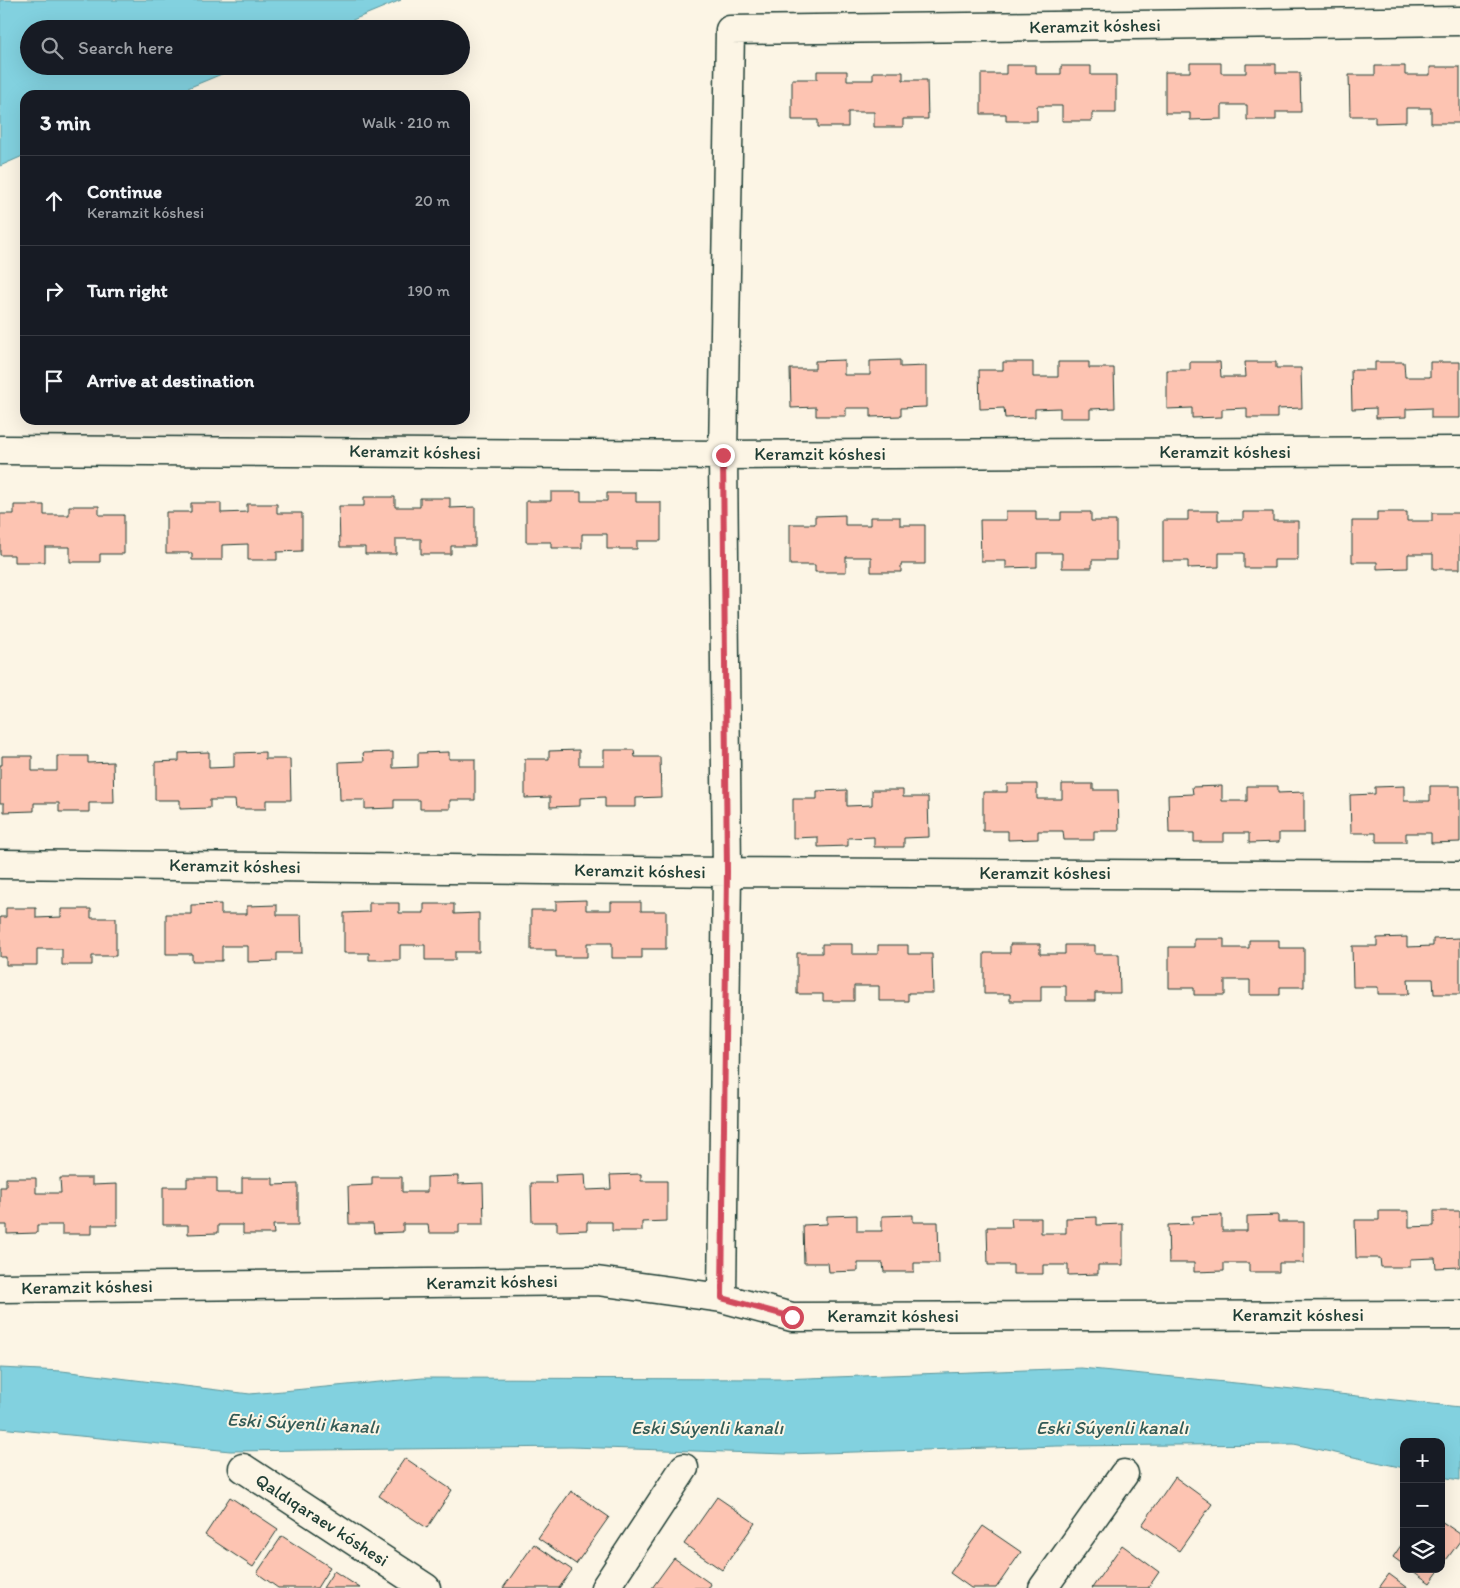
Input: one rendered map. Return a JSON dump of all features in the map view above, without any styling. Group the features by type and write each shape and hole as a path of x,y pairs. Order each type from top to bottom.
{"street":[{"name":"Keramzit kóshesi","path":"723,455 730,30 1460,21"},
{"name":"Keramzit kóshesi","path":"0,450 723,455 1460,451"},
{"path":"722,1298 727,872 723,455"},
{"name":"Keramzit kóshesi","path":"0,864 727,872 1460,876"},
{"name":"Keramzit kóshesi","path":"0,1288 598,1281 722,1298 792,1317 1460,1315"},
{"name":"Qaldıqaraev kóshesi","path":"243,1468 426,1588"},
{"path":"605,1588 684,1468"},
{"path":"1043,1588 1124,1474"}],"water":[{"path":"0,0 401,0 353,20 20,20 20,75 219,75 183,90 20,90 20,157 0,166"},
{"name":"Eski Súyenli kanalı","path":"0,1368 62,1371 250,1394 423,1378 780,1379 1081,1368 1460,1407 1460,1480 1445,1478 1445,1438 1400,1438 1400,1467 1294,1444 1058,1446 787,1454 571,1447 230,1451 0,1428"}],"building":[{"path":"1190,63 1221,63 1221,73 1246,73 1246,64 1276,64 1276,73 1300,73 1301,112 1276,112 1276,120 1247,120 1247,105 1222,105 1222,119 1190,120 1190,113 1165,113 1165,72 1190,72"},
{"path":"1006,65 1036,65 1036,74 1061,74 1061,66 1091,66 1091,75 1116,75 1116,113 1092,113 1092,121 1062,121 1062,106 1037,106 1037,121 1006,121 1006,114 981,114 981,74 1006,74"},
{"path":"1375,66 1405,66 1405,75 1430,75 1430,67 1460,67 1460,123 1431,123 1431,108 1406,108 1406,122 1375,123 1375,116 1350,116 1349,75 1375,75"},
{"path":"817,71 847,71 847,80 873,80 873,72 903,72 903,80 927,80 928,119 903,119 903,127 874,127 874,112 848,112 848,127 818,127 818,120 792,120 792,79 817,79"},
{"path":"844,360 844,375 870,375 870,361 900,360 900,367 926,366 926,407 901,408 901,416 871,417 871,408 846,408 846,416 816,416 816,407 791,408 790,369 815,369 815,361"},
{"path":"1003,362 1033,362 1033,377 1058,377 1058,362 1089,362 1089,368 1114,368 1115,408 1090,409 1090,418 1060,418 1060,408 1035,409 1035,417 1005,418 1004,408 980,409 979,370 1003,370"},
{"path":"1190,362 1220,362 1221,377 1246,377 1245,362 1276,362 1276,368 1301,368 1302,408 1277,409 1277,418 1247,418 1247,408 1222,409 1222,417 1192,418 1192,408 1167,409 1167,370 1190,370"},
{"path":"1375,362 1404,362 1405,377 1430,377 1430,362 1460,362 1460,418 1431,418 1431,408 1406,409 1406,417 1376,418 1376,408 1352,409 1351,370 1375,370"},
{"path":"551,492 581,492 581,501 607,501 607,493 636,493 636,502 661,502 661,541 637,541 637,549 607,549 607,534 582,534 582,548 551,548 551,542 526,542 526,501 551,501"},
{"path":"364,497 395,497 395,507 420,507 420,498 450,498 450,508 475,507 475,546 451,546 451,554 421,554 421,539 396,539 396,554 365,554 365,547 340,547 339,506 364,506"},
{"path":"191,503 221,503 221,513 247,512 247,504 277,504 277,513 302,513 302,551 277,552 277,560 248,560 248,544 222,545 222,560 192,560 192,553 166,553 166,512 191,512"},
{"path":"14,505 44,505 44,515 69,515 69,506 99,506 99,515 124,515 124,554 100,554 100,562 70,562 70,547 45,547 45,562 14,562 14,555 0,555 0,514 14,514"},
{"path":"1006,511 1036,511 1036,520 1061,520 1061,512 1091,512 1091,521 1116,521 1116,560 1092,560 1092,568 1062,568 1062,553 1037,553 1037,567 1006,568 1006,561 981,561 980,520 1006,520"},
{"path":"1188,511 1218,511 1218,520 1243,520 1243,512 1273,512 1273,521 1298,521 1298,560 1274,560 1274,568 1244,568 1244,553 1219,553 1219,567 1188,568 1188,561 1163,561 1163,520 1188,520"},
{"path":"1377,512 1407,512 1407,521 1432,521 1432,513 1460,513 1460,569 1433,569 1433,554 1408,554 1408,568 1377,569 1377,562 1352,562 1352,521 1377,521"},
{"path":"845,515 845,525 870,525 870,517 900,517 900,525 925,525 925,564 901,564 901,572 871,572 871,557 846,557 846,572 815,572 815,565 790,565 790,524 815,524 815,516"},
{"path":"579,750 579,765 604,765 604,750 634,750 635,757 660,757 661,797 636,798 636,807 605,807 605,797 580,798 580,806 550,807 550,797 525,798 525,759 549,759 549,751"},
{"path":"209,752 209,768 234,767 234,753 265,752 265,759 290,759 291,800 266,800 266,809 236,809 235,800 210,800 210,808 180,809 180,800 155,800 155,762 179,761 179,753"},
{"path":"393,752 393,768 418,767 418,753 449,752 449,759 475,759 475,800 450,800 450,809 420,809 420,800 394,800 394,808 365,809 365,800 340,800 339,762 364,761 363,753"},
{"path":"2,756 32,756 32,771 57,771 57,756 88,756 88,763 113,762 114,803 89,803 89,812 59,812 59,803 34,803 34,811 4,812 4,803 0,803 0,765 2,765"},
{"path":"1007,784 1037,784 1037,799 1062,799 1062,784 1093,784 1093,790 1118,790 1119,831 1094,831 1094,840 1064,840 1063,831 1038,831 1038,839 1008,840 1008,831 983,831 983,792 1007,792"},
{"path":"1222,786 1222,801 1247,801 1247,786 1278,786 1278,793 1304,792 1304,833 1279,833 1279,842 1249,843 1249,833 1224,833 1224,842 1194,842 1194,833 1169,833 1168,795 1193,794 1192,787"},
{"path":"1404,786 1404,801 1430,801 1430,786 1460,786 1460,842 1431,843 1431,833 1406,833 1406,842 1376,842 1376,833 1351,833 1350,795 1375,794 1375,787"},
{"path":"847,790 847,806 872,805 872,790 903,790 903,797 928,797 929,837 904,838 904,847 874,847 874,837 848,838 848,846 818,847 818,837 793,838 793,799 817,799 817,791"},
{"path":"586,900 586,910 611,910 611,902 641,902 641,911 666,911 666,949 642,949 642,958 612,958 612,943 587,943 587,957 556,957 556,950 531,950 531,910 556,910 556,901"},
{"path":"369,903 399,903 399,913 424,913 424,904 454,904 454,914 479,913 479,952 455,952 455,960 425,960 425,945 400,945 400,960 369,960 369,953 344,953 344,913 369,912"},
{"path":"221,904 221,914 247,914 247,906 277,905 277,915 301,915 302,953 277,953 277,961 248,962 248,946 222,946 222,961 192,961 192,954 166,954 166,914 191,914 191,905"},
{"path":"6,908 36,908 36,918 61,917 61,909 91,909 91,918 116,918 116,956 92,956 92,965 62,965 62,949 37,949 37,965 6,965 6,957 0,957 0,917 6,917"},
{"path":"1407,937 1407,947 1433,946 1433,939 1460,938 1460,994 1434,994 1433,979 1408,979 1409,994 1378,994 1378,987 1353,987 1352,946 1377,946 1377,938"},
{"path":"1194,939 1224,939 1224,948 1249,948 1249,940 1279,940 1279,948 1304,948 1304,987 1280,987 1280,995 1250,995 1250,980 1225,980 1225,995 1194,995 1194,988 1169,988 1169,947 1194,947"},
{"path":"822,944 852,944 852,954 878,954 878,945 908,945 908,954 932,954 933,993 908,993 908,1001 879,1001 879,986 854,986 854,1001 823,1001 823,994 797,994 797,953 822,953"},
{"path":"1010,944 1040,944 1040,954 1065,954 1065,945 1095,945 1095,954 1119,954 1120,993 1095,993 1095,1001 1066,1001 1066,986 1041,986 1041,1001 1010,1001 1010,994 984,994 984,953 1010,953"},
{"path":"585,1174 586,1190 611,1189 610,1175 641,1174 641,1181 667,1181 667,1221 642,1222 642,1231 612,1231 612,1222 587,1222 587,1230 557,1231 557,1222 532,1222 531,1183 556,1183 555,1175"},
{"path":"458,1176 458,1184 483,1183 484,1224 459,1224 459,1233 429,1233 428,1224 403,1224 403,1232 374,1233 373,1224 349,1224 348,1186 372,1185 372,1177 402,1177 402,1192 427,1192 427,1177"},
{"path":"6,1178 36,1178 36,1193 61,1193 60,1178 92,1178 92,1185 117,1184 117,1225 92,1225 92,1234 62,1234 62,1225 37,1225 37,1233 7,1234 7,1225 0,1225 0,1187 6,1187"},
{"path":"187,1178 217,1178 217,1193 242,1193 242,1178 273,1178 273,1185 298,1184 298,1225 273,1225 274,1234 243,1234 243,1225 218,1225 218,1233 188,1234 188,1225 163,1225 163,1187 187,1187"},
{"path":"1379,1211 1409,1211 1409,1227 1434,1226 1434,1211 1460,1211 1460,1267 1436,1268 1435,1258 1410,1259 1410,1267 1381,1267 1380,1258 1356,1258 1355,1220 1379,1220"},
{"path":"857,1215 857,1231 882,1231 882,1216 913,1215 913,1222 938,1222 939,1263 914,1263 914,1272 884,1272 883,1263 858,1263 858,1271 829,1272 828,1263 804,1263 803,1225 827,1224 827,1216"},
{"path":"1222,1215 1222,1231 1247,1231 1247,1216 1278,1215 1278,1222 1304,1222 1304,1263 1279,1263 1279,1272 1249,1272 1249,1263 1224,1263 1224,1271 1194,1272 1194,1263 1169,1263 1168,1225 1193,1224 1192,1216"},
{"path":"1097,1217 1097,1225 1123,1224 1123,1265 1098,1265 1098,1274 1068,1275 1068,1265 1043,1265 1043,1274 1013,1274 1013,1265 988,1265 987,1227 1012,1227 1011,1218 1041,1218 1041,1233 1066,1233 1066,1218"},
{"path":"405,1458 452,1490 427,1528 379,1496"},
{"path":"1175,1477 1212,1504 1179,1551 1142,1525"},
{"path":"571,1491 609,1517 576,1564 538,1538"},
{"path":"230,1497 278,1529 253,1567 205,1535"},
{"path":"717,1497 755,1523 722,1570 684,1544"},
{"path":"1445,1524 1460,1534 1460,1541 1445,1562"},
{"path":"983,1526 1021,1552 996,1588 971,1588 950,1573"},
{"path":"282,1536 330,1567 317,1588 278,1588 257,1573"},
{"path":"534,1544 572,1570 559,1588 503,1588"},
{"path":"1122,1545 1159,1572 1148,1588 1092,1588"},
{"path":"1400,1547 1400,1562 1393,1557"},
{"path":"674,1558 711,1584 709,1588 652,1588"},
{"path":"334,1571 360,1588 323,1588"},
{"path":"1416,1573 1437,1573 1430,1583"},
{"path":"1389,1574 1408,1588 1379,1588"}],"route":[{"path":"723,455 727,872 722,1298 792,1317"}]}
